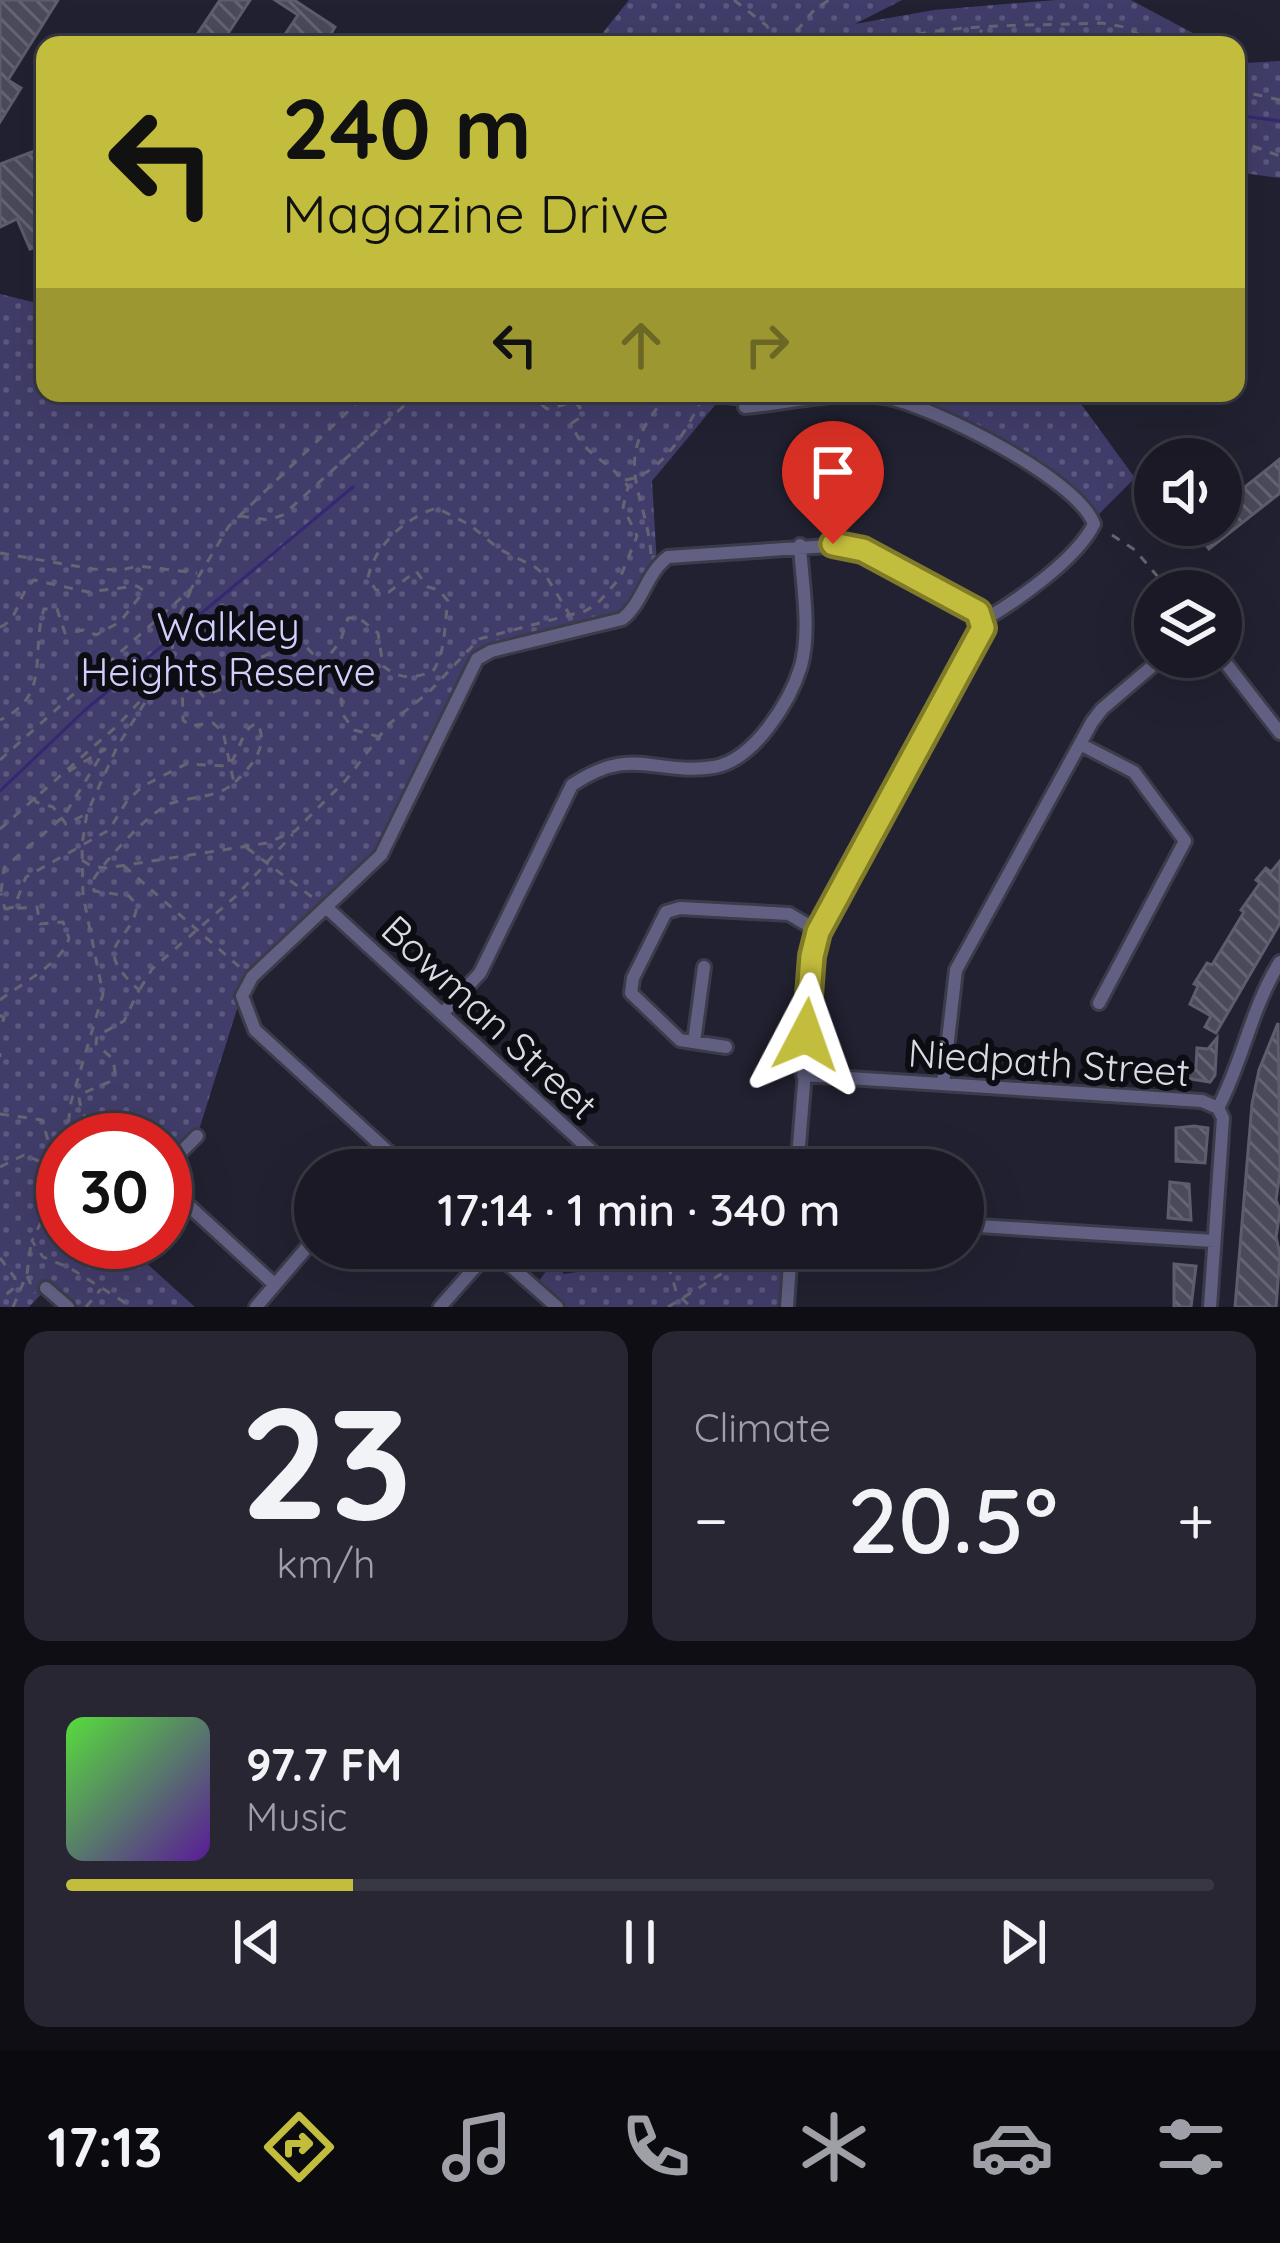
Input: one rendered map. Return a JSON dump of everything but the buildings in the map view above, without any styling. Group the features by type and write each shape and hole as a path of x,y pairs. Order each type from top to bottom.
{"street":[{"path":"745,407 797,402"},
{"path":"898,402 952,420 1008,449 1088,508 1094,524 1086,542 982,621"},
{"path":"385,1149 254,1030 242,996 252,977 381,855 477,659 490,651 622,619 668,557 833,544 863,550 978,612 982,621 979,639 818,932 812,956 798,1149"},
{"path":"443,1012 480,974 572,785 597,768 621,762 715,767 743,754 767,732 801,666 800,545"},
{"path":"943,1084 956,970 1080,744 1102,709 1138,678"},
{"path":"1237,678 1280,733"},
{"path":"1080,744 1134,772 1186,841 1099,1003"},
{"name":"Bowman Street","path":"327,908 590,1149"},
{"path":"727,1047 680,1040 631,993 633,978 666,912 680,908 789,914 818,932"},
{"path":"1210,1307 1223,1118 1218,1108 1265,986 1280,962"},
{"path":"694,1042 704,967"},
{"name":"Niedpath Street","path":"803,1075 1202,1101 1218,1108"},
{"path":"192,1141 197,1136"},
{"path":"192,1209 274,1284"},
{"path":"984,1226 1214,1241"},
{"path":"256,1307 294,1262"},
{"path":"440,1307 476,1269"},
{"path":"512,1269 557,1307"},
{"path":"787,1307 790,1269"},
{"path":"46,1288 68,1307"}],"path":[{"path":"734,0 767,26 771,36"},
{"path":"792,36 829,0"},
{"path":"905,36 1102,23 1142,36"},
{"path":"976,36 983,29"},
{"path":"1245,92 1280,100"},
{"path":"1245,143 1280,156"},
{"path":"0,830 118,725 159,680 166,671 175,626 218,539 358,402"},
{"path":"239,516 268,520 284,515 408,402"},
{"path":"538,402 547,409 574,402 580,406 572,424 577,439 600,461 615,467 628,487 623,508 637,536 610,591"},
{"path":"646,568 652,552 634,480 639,436 657,402"},
{"path":"623,480 634,480 661,460 689,425 700,402"},
{"path":"166,671 196,664 246,662 284,650 298,639 322,664 340,642 348,618 359,618 378,633 383,666 389,671 410,678 433,671 444,650 441,633 448,601 444,595 428,587 416,571 389,592 376,590 368,578 373,562 402,525 437,508 470,525 499,550 535,567 546,576 567,613 578,620"},
{"path":"1112,535 1135,550 1152,570"},
{"path":"0,553 93,569 121,571 138,566 199,574"},
{"path":"0,627 16,614 25,588 34,580 88,592 137,586 144,591 120,622 96,635 84,630 65,633 56,609 44,609 35,683 28,700 0,720"},
{"path":"0,760 191,589"},
{"path":"81,1113 79,1096 109,1082 116,1072 112,1059 96,1044 97,1036 124,1021 152,969 266,863 346,780 380,736 354,730 347,723 341,698 318,687 303,670 285,665 202,696 180,674 166,671"},
{"path":"180,674 183,721 190,726 213,723 219,727 234,783"},
{"path":"70,1113 103,994 89,938 82,860 87,813 117,747 159,680"},
{"path":"5,909 14,907 26,877 109,830 127,801 153,780 186,764 232,762 247,729 254,722 260,724 256,758 234,783 226,790 173,802 160,810 94,880 94,891 129,896 137,905 131,924 114,946 121,971 139,990"},
{"path":"5,909 1,873 9,860 60,820 105,749 56,778"},
{"path":"34,796 37,802 53,807 60,820 73,823 87,813"},
{"path":"82,860 102,867 123,865 246,847 295,831"},
{"path":"246,847 327,908"},
{"path":"123,865 252,977"},
{"path":"0,1000 60,960 69,938 63,922 40,924 37,907 5,909"},
{"path":"0,1015 4,1018 0,1030"},
{"path":"0,1114 42,1120 56,1167 24,1155 0,1167"},
{"path":"13,1307 27,1274 36,1233"},
{"path":"32,1241 43,1257 132,1307"},
{"path":"0,1258 15,1278 15,1287 0,1300"},
{"path":"670,1269 682,1299 691,1307"},
{"path":"668,1307 730,1269"},
{"path":"86,1307 103,1288"}],"green space":[{"path":"629,0 902,0 855,24 934,10 1056,0 1131,0 1198,36 600,36"},
{"path":"1280,61 1280,178 1245,173 1245,62"},
{"name":"Walkley Heights Reserve","path":"0,294 36,303 36,402 797,402 745,407 716,404 652,481 657,565 627,616 482,655 381,855 243,990 192,1141 192,1113 36,1113 36,1269 153,1269 195,1307 66,1307 46,1289 29,1307 0,1307"},
{"name":"Walkley Heights Reserve","path":"879,402 1080,402 1134,477 1093,520 1046,478 966,428"},
{"path":"548,1269 564,1274 787,1269 784,1307 566,1307 538,1282"}],"waterway":[{"path":"1245,116 1280,121"},
{"path":"0,791 84,711 353,487"}],"route":[{"path":"806,1035 818,932 983,628 978,612 863,550 833,544"}]}
